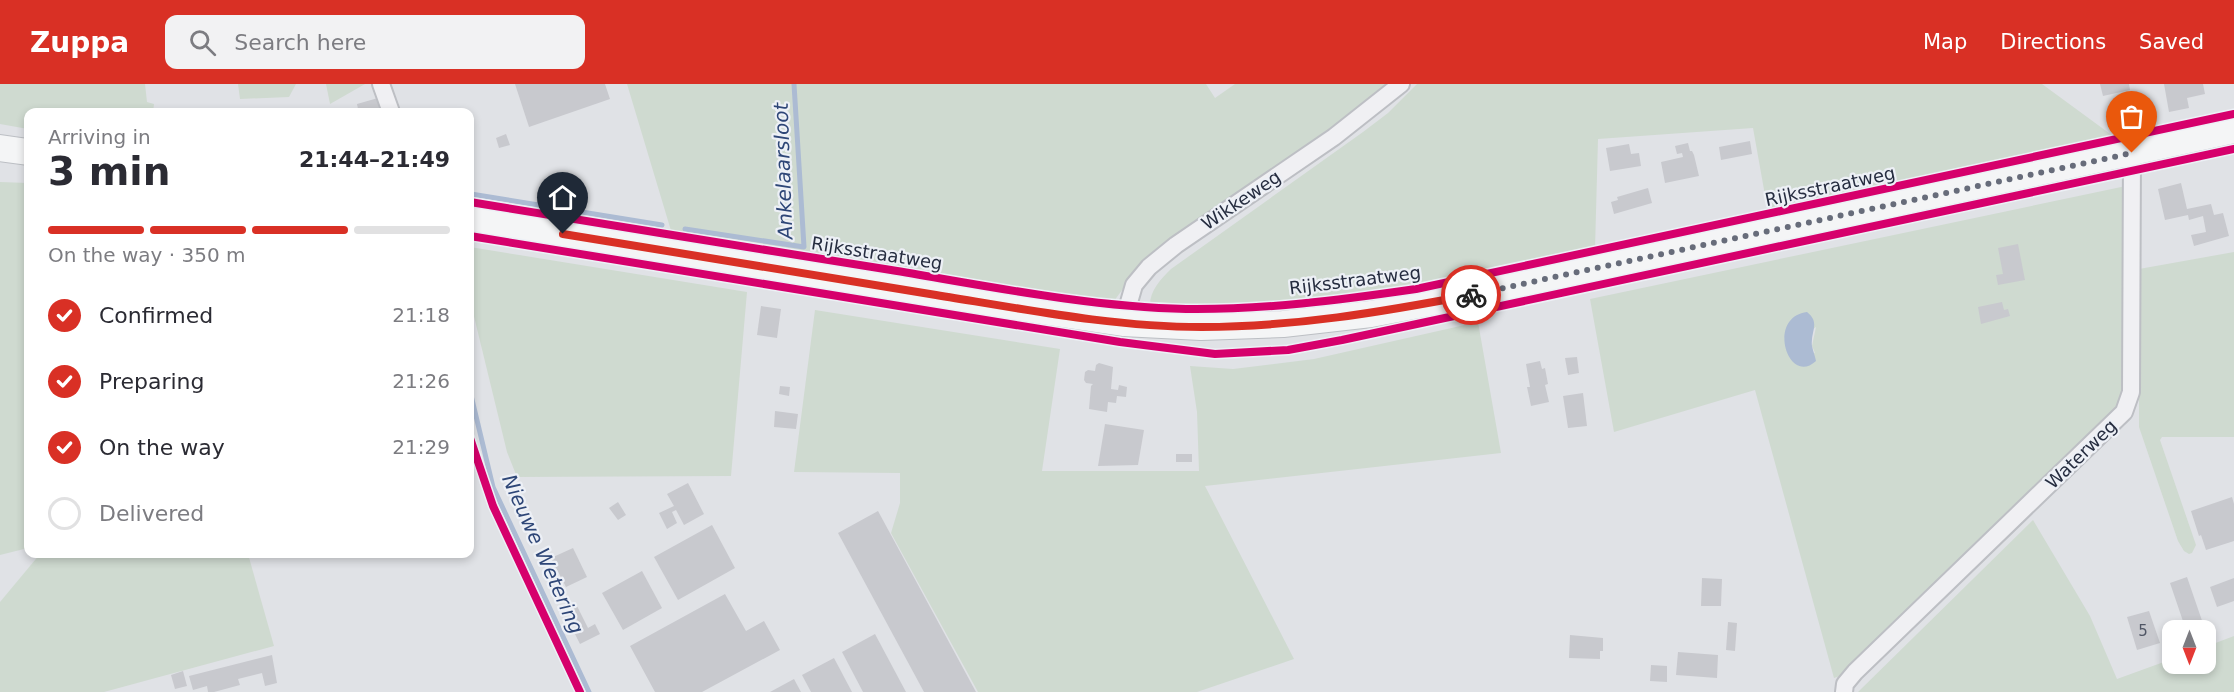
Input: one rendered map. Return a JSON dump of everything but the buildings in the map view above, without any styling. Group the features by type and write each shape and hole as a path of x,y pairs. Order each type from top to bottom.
{"main road":[{"name":"Rijksstraatweg","path":"474,220 1123,323 1201,327 1283,324 1371,314 1488,291 2234,130"},
{"path":"0,148 24,153"},
{"path":"0,157 24,154"}],"street":[{"path":"381,84 390,108"},
{"name":"Wikkeweg","path":"1123,323 1134,285 1149,267 1176,245 1334,137 1401,84"},
{"name":"Waterweg","path":"1844,692 1845,684 1855,672 2124,412 2131,392 2132,153"}],"shaded area":[{"path":"0,84 145,84 147,102 154,104 154,108 24,108 24,128 0,124"},
{"path":"238,84 296,84 289,97 240,99"},
{"path":"326,84 365,84 330,104"},
{"path":"627,84 1206,84 1215,98 1235,84 1392,84 1196,225 1131,278 1114,301 672,234"},
{"path":"1417,84 2042,84 2113,136 1768,212 1753,128 1598,139 1595,249 1451,281 1342,300 1228,307 1150,305 1154,290 1171,269 1363,132 1388,113"},
{"path":"0,182 24,183 24,549 0,555"},
{"path":"2126,186 2125,389 2112,421 1855,671 1834,678 1755,390 1614,432 1590,299","holes":["1816,327 1812,346 1815,353 1786,349"]},
{"path":"474,248 747,292 731,476 517,477 507,452 474,316"},
{"path":"2234,252 2234,437 2162,437 2160,440 2196,545 2189,554 2184,551 2178,541 2139,427 2139,269"},
{"path":"815,310 1060,349 1042,471 1199,471 1197,412 1190,366 1233,369 1314,359 1478,322 1501,453 1205,486 1294,659 1197,692 978,692 891,533 900,503 900,473 794,472"},
{"path":"2033,520 2090,616 2117,679 2162,663 2162,674 2216,674 2216,643 2234,636 2234,692 1858,692"},
{"path":"37,558 249,558 274,646 104,692 0,692 0,602"}],"water":[{"path":"1807,312 1814,324 1812,346 1816,361 1806,367 1797,365 1790,358 1784,337 1787,325 1794,317"}],"waterway":[{"name":"Ankelaarsloot","path":"685,229 804,247 794,84"},
{"name":"Ankelaarsloot","path":"474,194 662,225"},
{"name":"Nieuwe Wetering","path":"474,408 493,487 589,692"}],"cycle path":[{"path":"474,203 1076,300 1186,309 1244,308 1416,289 2234,114"},
{"path":"474,237 1120,342 1215,354 1288,350 1342,340 2234,149"},
{"path":"474,450 493,506 580,692"}],"way so far":[{"path":"1471,295 2132,153"}],"route":[{"path":"563,234 1123,323 1201,327 1283,324 1371,314 1471,295"}]}
